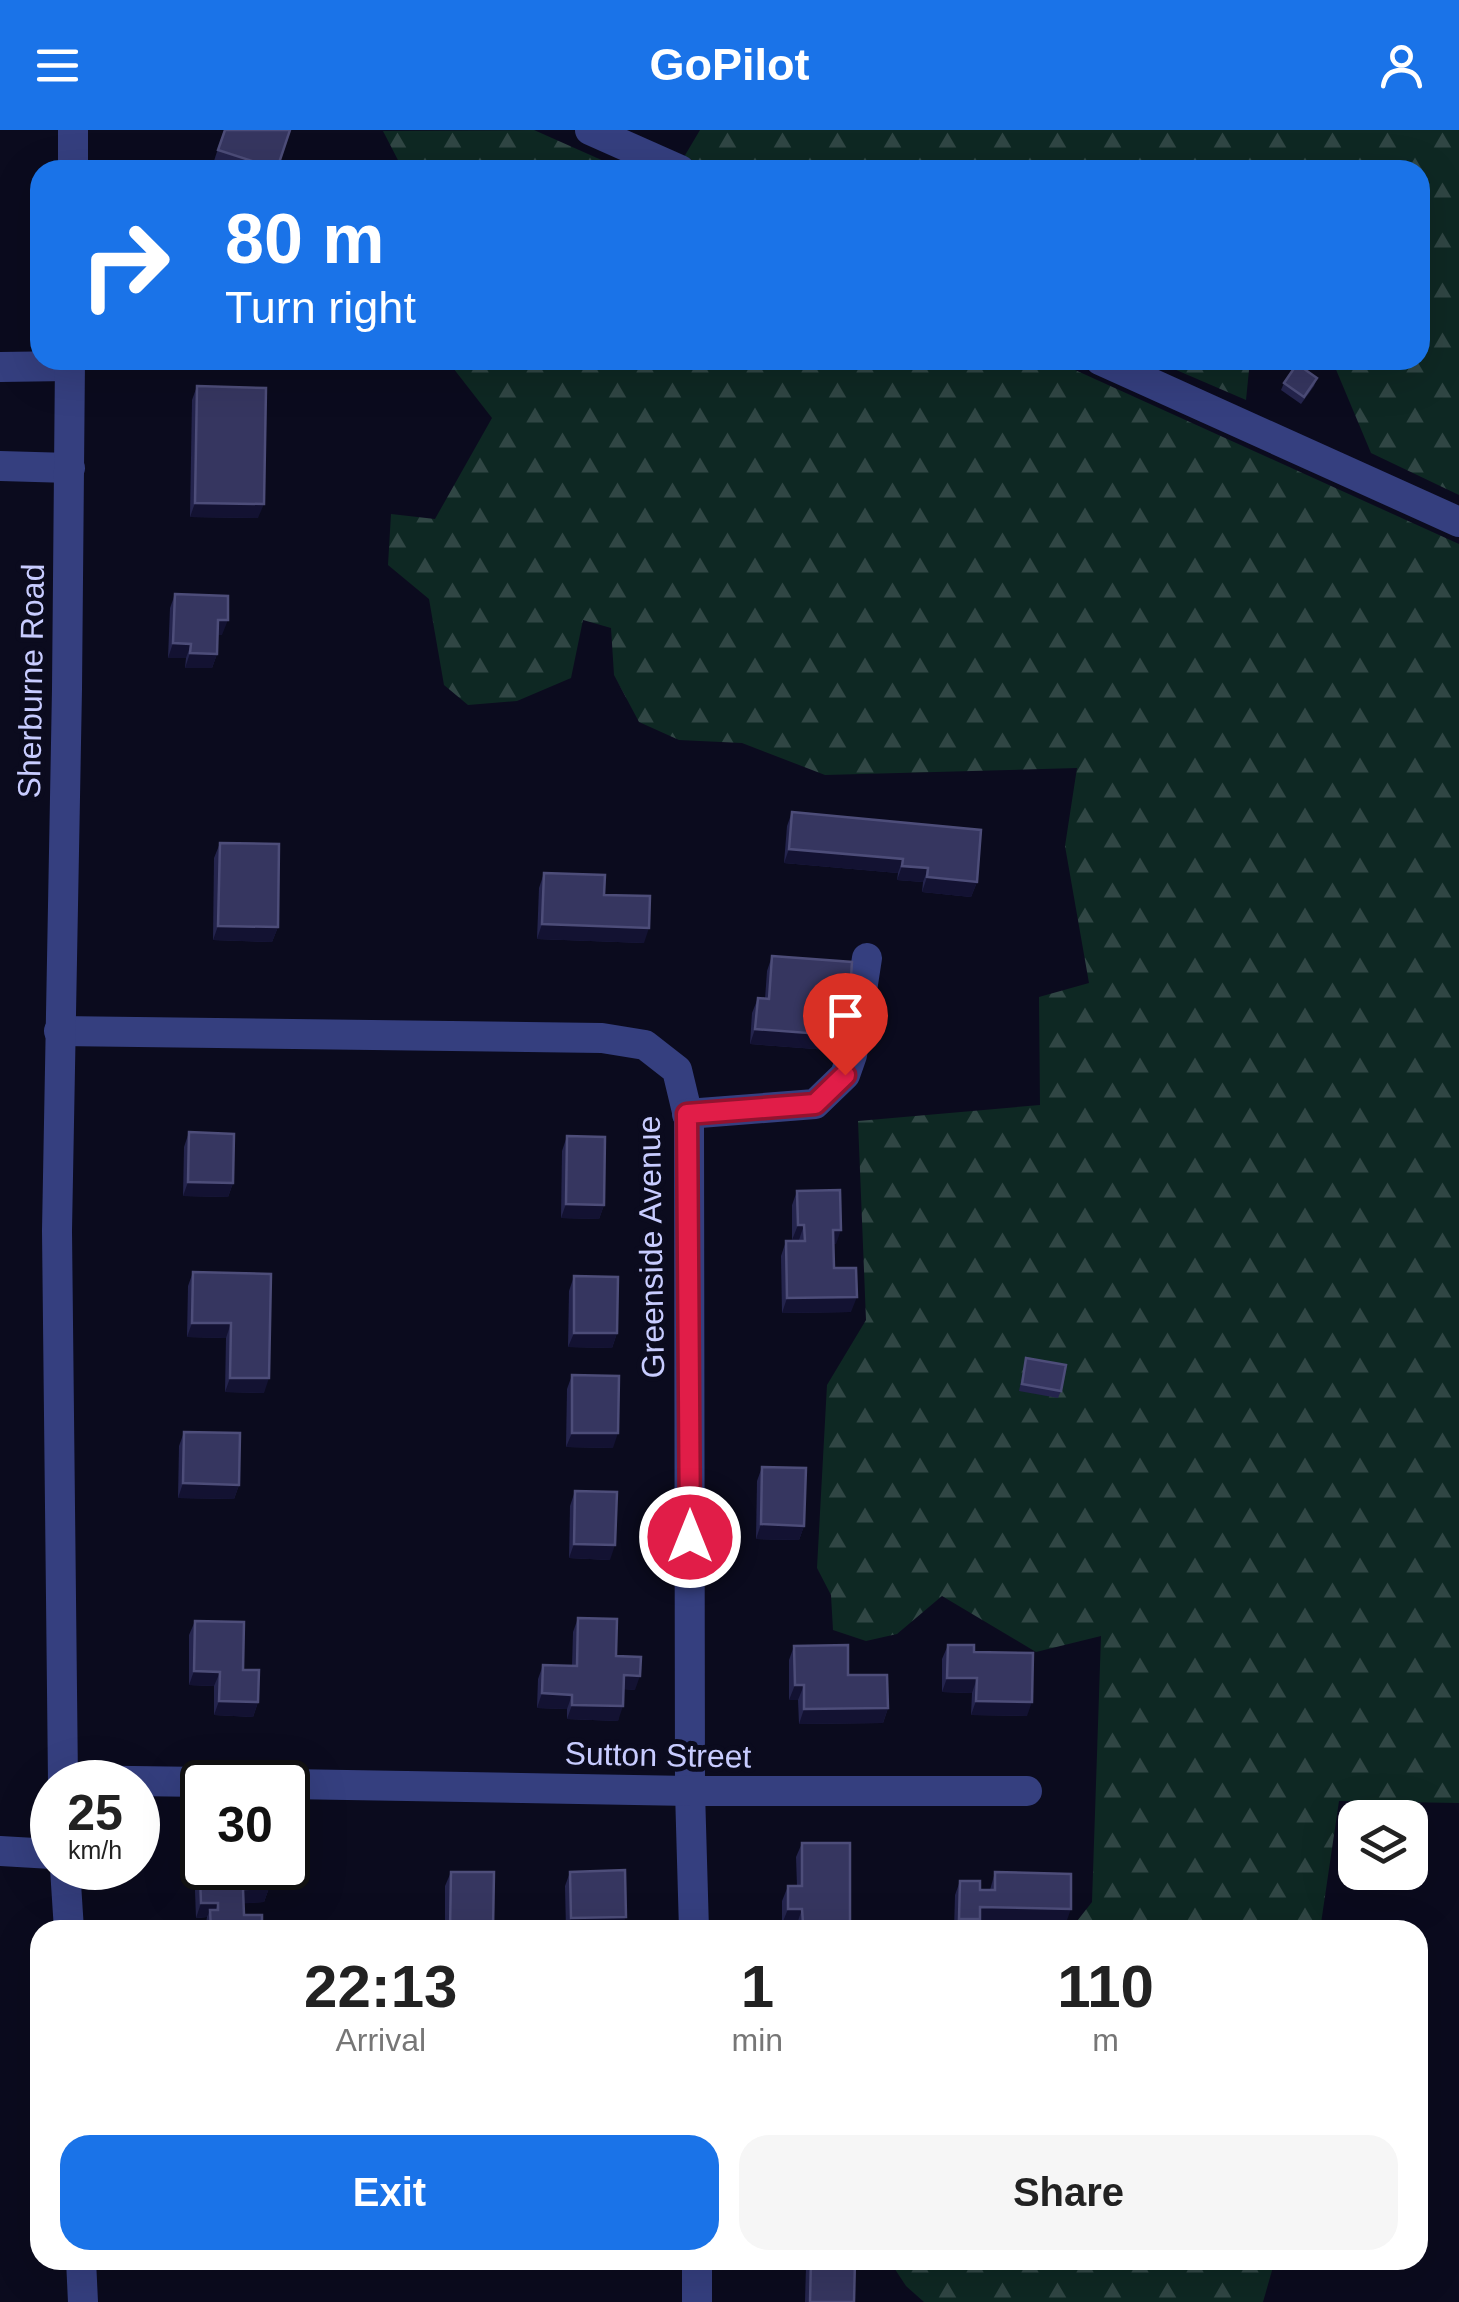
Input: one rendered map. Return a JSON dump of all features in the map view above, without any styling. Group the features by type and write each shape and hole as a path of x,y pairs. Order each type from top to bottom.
{"street":[{"path":"73,130 73,160"},
{"path":"590,130 658,160"},
{"path":"0,368 30,366"},
{"name":"Sherburne Road","path":"63,1760 57,1309 70,370"},
{"path":"1122,370 1459,522"},
{"path":"0,466 70,468"},
{"path":"687,1114 815,1104 845,1075 852,1055 867,958"},
{"name":"Greenside Avenue","path":"59,1032 602,1038 645,1045 677,1070 687,1114 694,1920"},
{"name":"Sutton Street","path":"310,1784 690,1791 1027,1791"},
{"path":"0,1851 30,1853"},
{"path":"67,1890 69,1920"},
{"path":"81,2270 82,2302"},
{"path":"697,2270 697,2302"}],"green space":[{"path":"534,130 602,160 398,160 383,131"},
{"path":"700,130 1459,130 1459,495 1371,453 1336,370 1430,370 1430,160 684,157"},
{"path":"455,370 1075,370 1459,544 1459,1803 1338,1800 1321,1920 1078,1920 1092,1902 1101,1636 1036,1652 942,1596 897,1634 866,1641 833,1630 831,1595 817,1568 827,1385 866,1320 858,1121 1040,1105 1039,997 1089,983 1065,846 1077,768 825,775 742,743 679,740 639,722 614,675 611,628 583,620 571,678 517,701 468,705 444,685 429,599 388,565 391,514 435,519 492,418"},
{"path":"1176,370 1249,370 1246,400"},
{"path":"896,2270 1272,2270 1263,2302 924,2302"}],"building":[{"path":"225,130 290,130 280,160 249,160 218,150"},
{"path":"1293,370 1306,370 1317,378 1304,397 1284,383"},
{"path":"197,386 266,388 264,504 195,503"},
{"path":"175,594 228,596 228,620 218,620 217,654 190,653 191,644 173,643"},
{"path":"792,812 981,830 977,882 927,877 928,868 902,866 903,859 789,849"},
{"path":"220,843 279,844 278,927 218,926"},
{"path":"544,873 605,875 604,895 650,896 649,928 542,924"},
{"path":"772,956 852,962 847,1036 755,1029 758,998 769,999"},
{"path":"189,1132 234,1134 233,1183 188,1182"},
{"path":"567,1136 605,1137 604,1205 566,1204"},
{"path":"840,1190 841,1230 833,1230 834,1268 856,1268 857,1297 787,1298 786,1241 805,1241 804,1225 798,1225 797,1191"},
{"path":"193,1272 271,1274 269,1378 230,1378 231,1323 192,1323"},
{"path":"574,1276 618,1277 617,1333 574,1333"},
{"path":"1026,1358 1066,1365 1061,1391 1022,1384"},
{"path":"572,1375 619,1376 618,1433 572,1433"},
{"path":"184,1432 240,1433 239,1485 183,1483"},
{"path":"762,1467 806,1468 804,1526 761,1524"},
{"path":"575,1491 617,1492 615,1545 574,1544"},
{"path":"578,1618 617,1619 616,1656 641,1657 640,1676 624,1675 623,1706 572,1705 572,1695 542,1693 543,1665 577,1666"},
{"path":"195,1621 244,1622 243,1670 259,1670 258,1702 219,1701 220,1672 194,1671"},
{"path":"848,1645 848,1675 887,1675 888,1708 804,1709 804,1685 795,1685 794,1646"},
{"path":"948,1645 974,1645 974,1652 1033,1653 1032,1702 976,1701 977,1678 947,1678"},
{"path":"802,1843 850,1843 850,1920 803,1920 802,1909 788,1909 788,1886 802,1886"},
{"path":"625,1870 626,1917 571,1918 570,1872"},
{"path":"451,1872 494,1872 493,1920 450,1920"},
{"path":"995,1872 1071,1874 1071,1909 980,1907 980,1919 959,1919 960,1881 980,1881 980,1890 995,1890"},
{"path":"201,1890 243,1890 244,1915 262,1915 262,1920 210,1920 210,1910 218,1910 218,1903 201,1903"},
{"path":"811,2270 855,2270 854,2302 810,2302"}],"route":[{"path":"690,1537 687,1114 815,1104 845,1075"}]}
